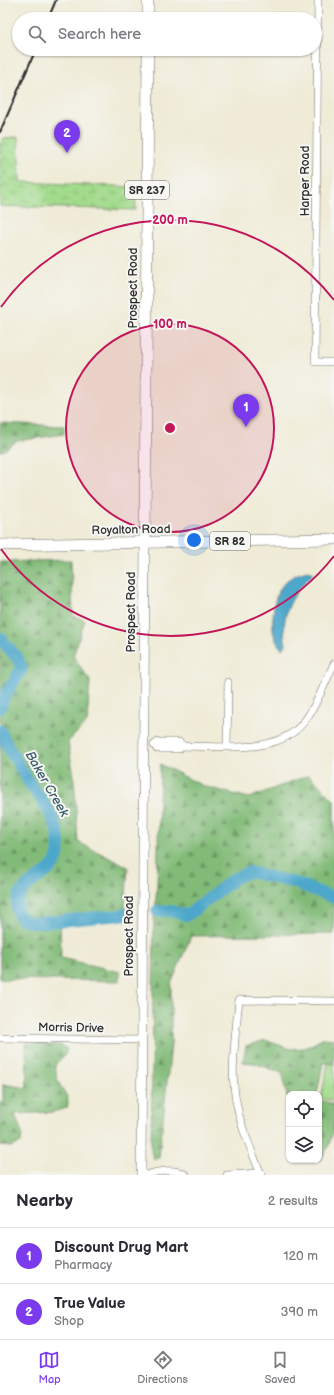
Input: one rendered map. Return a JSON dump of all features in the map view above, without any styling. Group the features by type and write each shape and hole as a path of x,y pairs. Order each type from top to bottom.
{"main road":[{"path":"148,0 148,12"},
{"name":"Prospect Road","path":"145,543 148,56"},
{"name":"Royalton Road","path":"0,545 334,539"}],"street":[{"name":"Harper Road","path":"318,0 318,12"},
{"name":"Harper Road","path":"318,56 315,362 334,362"},
{"name":"Prospect Road","path":"141,1175 145,543"},
{"path":"143,745 154,745 158,742 179,742 183,746 263,745 283,739 296,731 310,714 334,664"},
{"path":"228,682 228,746"},
{"path":"227,1175 262,1174 240,1124 234,1096 233,1048 239,1000 334,1001"},
{"name":"Morris Drive","path":"0,1038 141,1040"},
{"path":"146,1175 155,1172 181,1172 186,1175"}],"green space":[{"path":"18,137 20,182 135,187 136,210 0,206 0,144 3,138"},
{"path":"0,423 64,426 64,434 17,441 3,451 0,451"},
{"path":"71,560 73,616 85,620 73,656 90,681 87,722 68,742 74,777 78,842 128,867 125,909 60,918 61,958 120,972 120,981 0,979 0,562"},
{"path":"160,764 203,786 249,798 309,775 334,800 334,934 191,936 171,984 171,1044 159,1158 153,1158 151,1150 154,921 157,886"},
{"path":"324,1038 334,1039 334,1063 323,1063 318,1091 286,1092 282,1073 253,1063 243,1062 246,1046 265,1040 291,1049 305,1048"},
{"path":"26,1043 62,1045 67,1049 65,1055 55,1065 58,1081 67,1097 67,1108 53,1112 15,1114 22,1133 21,1143 11,1147 0,1146 0,1102 3,1102 3,1084 27,1088"},
{"path":"328,1063 334,1064 334,1101 322,1098"},
{"path":"322,1101 334,1104 334,1120 329,1145 322,1158"}],"water":[{"path":"308,571 313,573 297,591 289,605 284,628 286,645 282,649 275,638 273,630 275,600 286,581 299,573"}],"waterway":[{"name":"Baker Creek","path":"0,638 18,659 22,668 3,699 0,708"},
{"name":"Baker Creek","path":"0,730 26,778 52,816 58,836 59,846 55,863 22,891 18,899 17,912 19,916 24,920 38,923 129,914"},
{"name":"Baker Creek","path":"157,911 171,911 184,915 189,914 235,878 249,872 296,883 334,898"}],"railway":[{"path":"51,12 56,0"},
{"path":"0,132 33,56"}],"place":[{"name":"True Value","path":"67,153"},
{"name":"Discount Drug Mart","path":"246,427"}]}
